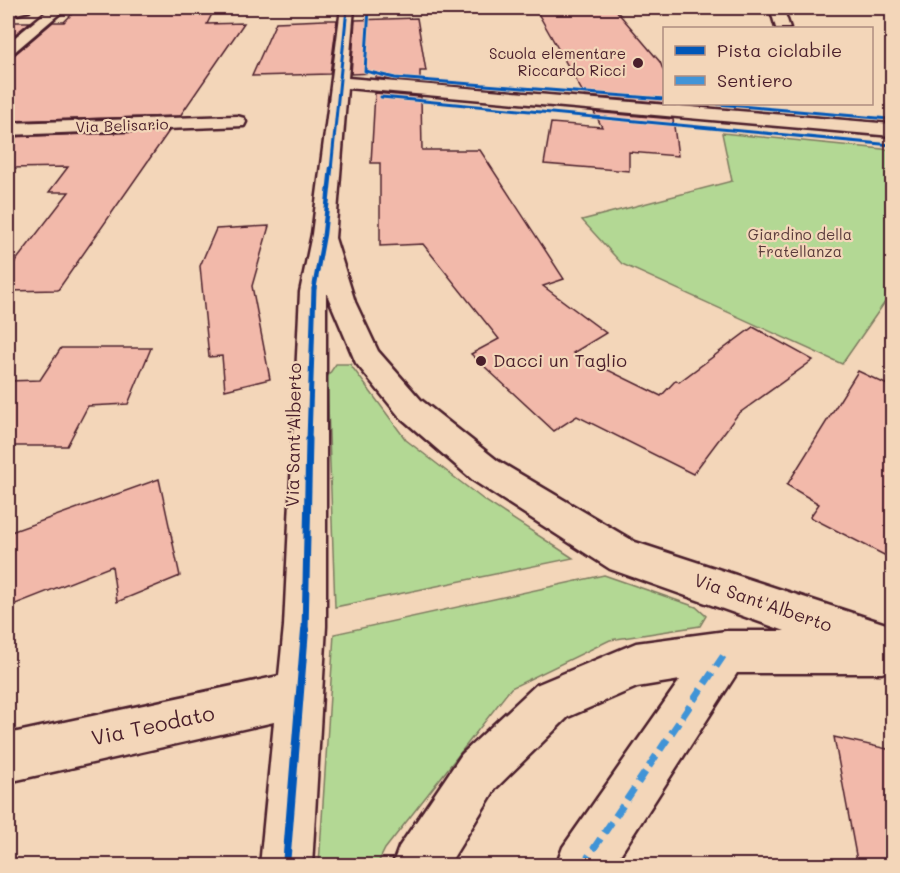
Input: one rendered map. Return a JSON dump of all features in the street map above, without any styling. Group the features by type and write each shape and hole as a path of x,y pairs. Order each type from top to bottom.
{"street":[{"path":"8,12 24,8"},
{"path":"8,50 59,8"},
{"name":"Via Sant'Alberto","path":"286,866 305,626 313,292 324,234 347,8"},
{"path":"777,8 783,27"},
{"path":"338,82 553,93 892,130"},
{"path":"807,105 813,123"},
{"name":"Via Belisario","path":"8,129 237,122"},
{"name":"Via Sant'Alberto","path":"324,234 342,302 366,356 411,408 486,471 624,556 892,647"},
{"path":"582,866 726,652"},
{"name":"Via Sant'Alberto","path":"418,866 479,771 552,701 636,665 726,652 892,652"},
{"name":"Via Teodato","path":"8,758 299,694"}],"green space":[{"name":"Giardino della Fratellanza","path":"722,133 892,150 892,292 842,364 622,264 582,220 732,181"},
{"path":"336,364 350,364 406,440 484,500 573,558 335,607 327,377"},
{"path":"604,575 696,607 706,616 700,626 610,640 511,688 385,849 377,865 319,865 334,634"}],"building":[{"path":"215,8 207,24 244,23 180,116 8,121 8,56 14,55 53,22 64,22 76,10"},
{"path":"535,8 614,8 660,62 663,70 663,103 585,96"},
{"path":"417,18 426,71 420,71 420,82 376,78 376,73 351,74 355,20"},
{"path":"337,20 330,74 252,76 276,22"},
{"path":"8,22 30,22 8,40"},
{"path":"375,93 421,97 422,150 480,150 564,279 543,286 606,333 573,353 661,396 676,380 679,382 753,327 813,360 738,414 693,474 577,416 554,431 471,354 499,339 423,244 380,246 380,163 371,163"},
{"path":"594,112 673,119 678,156 629,152 629,171 544,164 551,123 602,127"},
{"path":"169,131 58,290 8,291 8,271 69,192 49,192 68,167 8,168 8,137"},
{"path":"269,226 252,286 270,379 225,390 222,356 209,357 200,266 216,229"},
{"path":"61,348 151,348 128,404 88,406 67,446 8,446 8,381 40,380"},
{"path":"858,371 892,387 892,559 810,517 819,504 787,485"},
{"path":"159,479 180,576 117,602 112,566 8,607 8,533"},
{"path":"834,737 892,750 892,866 858,866"}],"marked path":[{"path":"582,866 726,652"}],"cycle path":[{"path":"286,866 305,626 313,292 324,234 347,8"},
{"path":"369,8 365,71 395,78 663,99"},
{"path":"381,97 892,145"},
{"path":"729,105 889,119"}],"place":[{"name":"Scuola elementare Riccardo Ricci","path":"638,63"},
{"name":"Dacci un Taglio","path":"481,361"}]}
